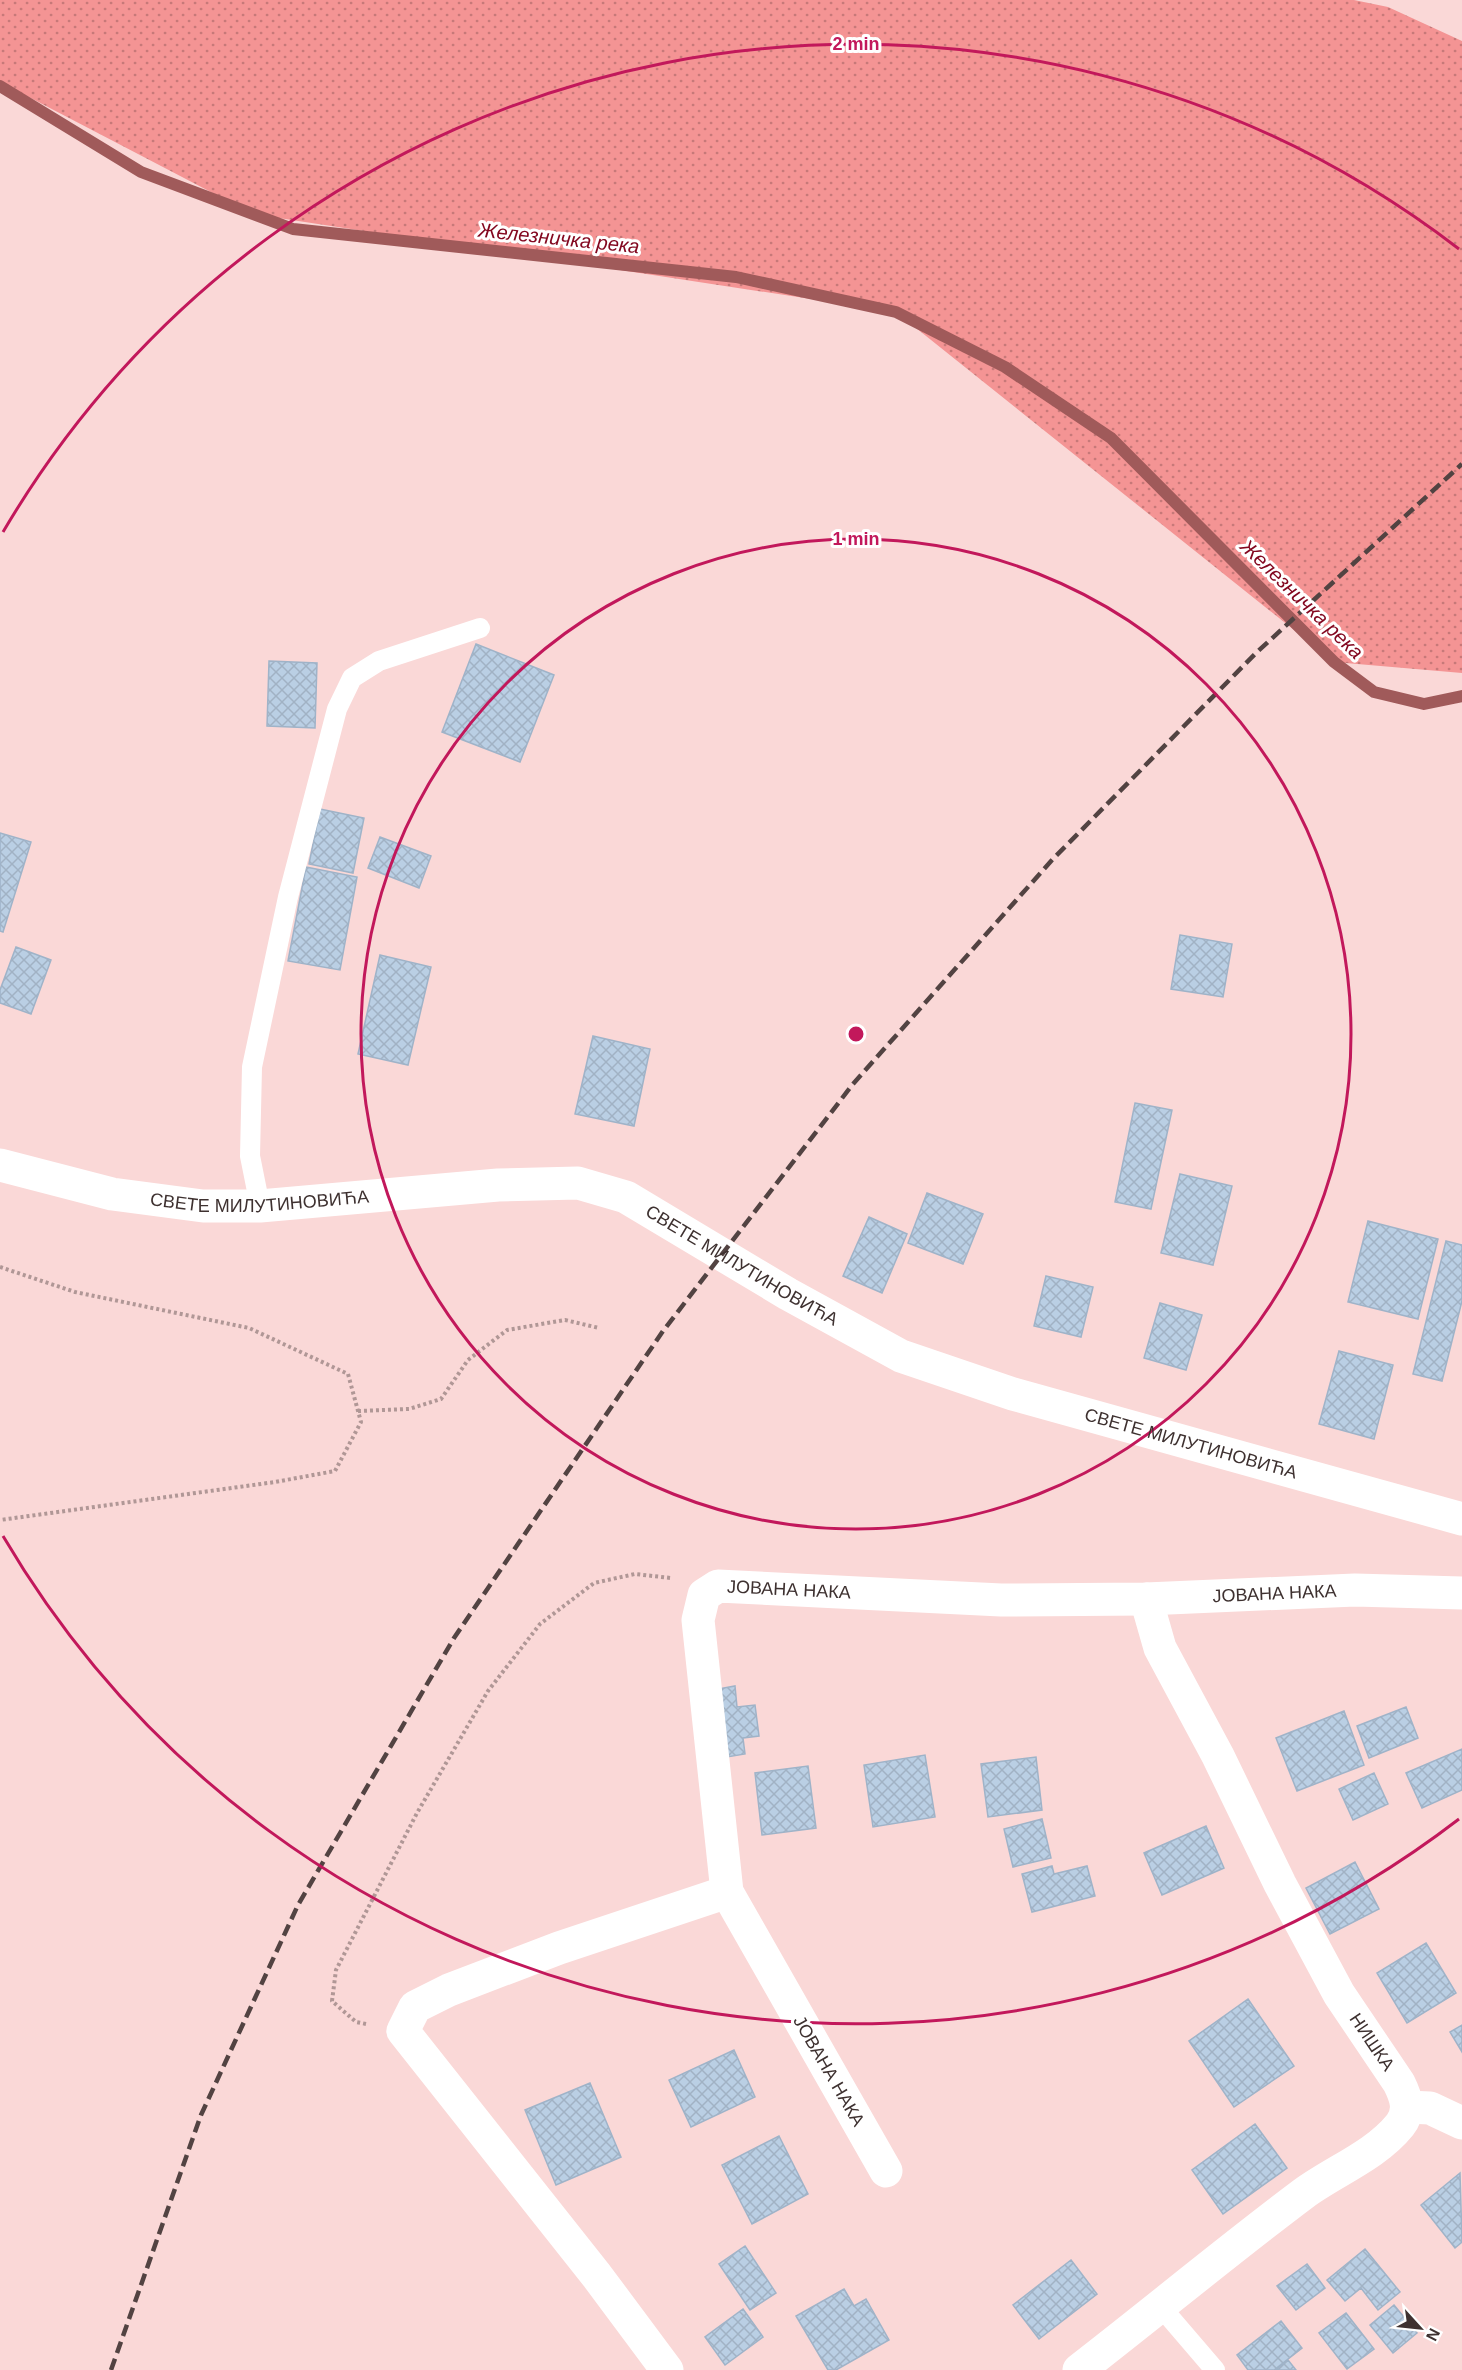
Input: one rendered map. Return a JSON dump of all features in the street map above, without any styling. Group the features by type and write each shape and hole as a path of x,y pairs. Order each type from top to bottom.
{"street":[{"name":"СВЕТЕ МИЛУТИНОВИЋА","path":"0,1165 44,1179 112,1194 203,1206 260,1206 498,1185 578,1183 626,1197 788,1294 901,1356 1013,1394 1462,1519"},
{"name":"ЈОВАНА НАКА","path":"886,2171 727,1892 698,1620 704,1595 718,1586 1001,1600 1146,1599 1355,1590 1462,1593"},
{"name":"НИШКА","path":"1146,1599 1160,1648 1218,1756 1280,1884 1339,1994 1399,2083 1406,2097 1407,2107"},
{"path":"667,2370 597,2276 403,2031 407,2018 416,2007 449,1990 559,1948 727,1892"},
{"path":"1079,2370 1306,2192 1376,2147 1401,2124 1407,2107 1430,2108 1462,2123"}],"lane":[{"path":"260,1206 250,1156 252,1066 288,897 337,709 352,678 379,661 480,628"},
{"path":"1161,2307 1215,2370"}],"path":[{"path":"0,1267 75,1292 249,1328 348,1374 361,1422 335,1471 275,1482 0,1521"},
{"path":"357,1411 409,1409 441,1399 468,1360 507,1330 565,1320 599,1328"},
{"path":"403,2031 356,2022 332,2001 336,1970 417,1813 488,1691 540,1624 594,1583 634,1574 666,1576 704,1595"}],"shaded area":[{"path":"0,0 1354,0 1388,7 1462,41 1462,673 1334,662 896,312 253,214 0,82"}],"building":[{"path":"476,644 554,675 520,762 442,732"},
{"path":"269,661 317,663 315,728 267,726"},
{"path":"320,809 364,818 353,873 309,864"},
{"path":"0,833 31,842 3,932 0,931"},
{"path":"380,837 431,856 419,888 368,868"},
{"path":"306,867 357,877 340,970 288,961"},
{"path":"1180,935 1232,944 1223,997 1171,989"},
{"path":"16,947 51,960 31,1014 0,1003 0,990"},
{"path":"380,955 431,967 408,1065 358,1054"},
{"path":"593,1036 650,1049 634,1126 575,1114"},
{"path":"1135,1103 1172,1110 1151,1209 1115,1202"},
{"path":"1180,1174 1232,1186 1213,1265 1161,1253"},
{"path":"927,1193 983,1214 963,1264 908,1243"},
{"path":"869,1217 907,1234 882,1293 843,1276"},
{"path":"1368,1221 1438,1239 1418,1319 1348,1302"},
{"path":"1446,1241 1462,1245 1462,1301 1442,1381 1413,1374"},
{"path":"1046,1276 1093,1287 1081,1337 1034,1326"},
{"path":"1160,1303 1202,1315 1186,1370 1144,1358"},
{"path":"1339,1351 1393,1365 1374,1439 1319,1424"},
{"path":"735,1686 737,1707 755,1705 759,1736 743,1738 745,1754 727,1757 718,1689"},
{"path":"1406,1707 1418,1738 1369,1758 1357,1726"},
{"path":"1344,1711 1364,1765 1297,1791 1276,1738"},
{"path":"1462,1749 1462,1790 1422,1808 1406,1773"},
{"path":"925,1755 935,1817 873,1827 864,1765"},
{"path":"1036,1757 1042,1810 988,1817 981,1764"},
{"path":"808,1766 816,1828 762,1835 755,1773"},
{"path":"1374,1773 1388,1804 1353,1820 1339,1789"},
{"path":"1042,1819 1051,1858 1013,1867 1004,1829"},
{"path":"1206,1826 1224,1868 1162,1895 1144,1853"},
{"path":"1355,1862 1379,1909 1330,1934 1306,1888"},
{"path":"1052,1866 1054,1874 1087,1866 1095,1896 1032,1912 1022,1874"},
{"path":"1426,1943 1456,1993 1407,2023 1377,1973"},
{"path":"1248,1999 1294,2066 1234,2107 1189,2041"},
{"path":"1462,2025 1462,2052 1450,2032"},
{"path":"734,2050 755,2097 691,2127 669,2080"},
{"path":"590,2083 621,2157 556,2185 525,2110"},
{"path":"1255,2124 1287,2168 1223,2214 1192,2170"},
{"path":"779,2136 808,2194 752,2224 722,2165"},
{"path":"1460,2173 1462,2242 1455,2248 1421,2205"},
{"path":"745,2246 776,2293 750,2310 719,2264"},
{"path":"1365,2249 1400,2292 1378,2310 1361,2288 1345,2301 1327,2280"},
{"path":"1071,2260 1097,2294 1039,2339 1013,2305"},
{"path":"1307,2264 1325,2288 1296,2310 1277,2286"},
{"path":"844,2289 854,2306 866,2299 889,2340 836,2370 828,2370 796,2316"},
{"path":"1394,2305 1417,2333 1393,2353 1370,2325"},
{"path":"743,2309 763,2337 725,2365 705,2337"},
{"path":"1346,2313 1374,2349 1347,2369 1319,2333"},
{"path":"1281,2321 1302,2348 1274,2370 1248,2370 1237,2355"},
{"path":"1288,2360 1296,2370 1276,2370"}],"waterway":[{"name":"Железничка река","path":"0,86 141,172 293,229 736,277 896,312 1005,367 1111,438 1334,662 1374,692 1424,704 1462,696"}],"railway":[{"path":"111,2370 201,2115 298,1905 454,1638 663,1331 853,1084 1052,860 1256,653 1462,464"}]}
